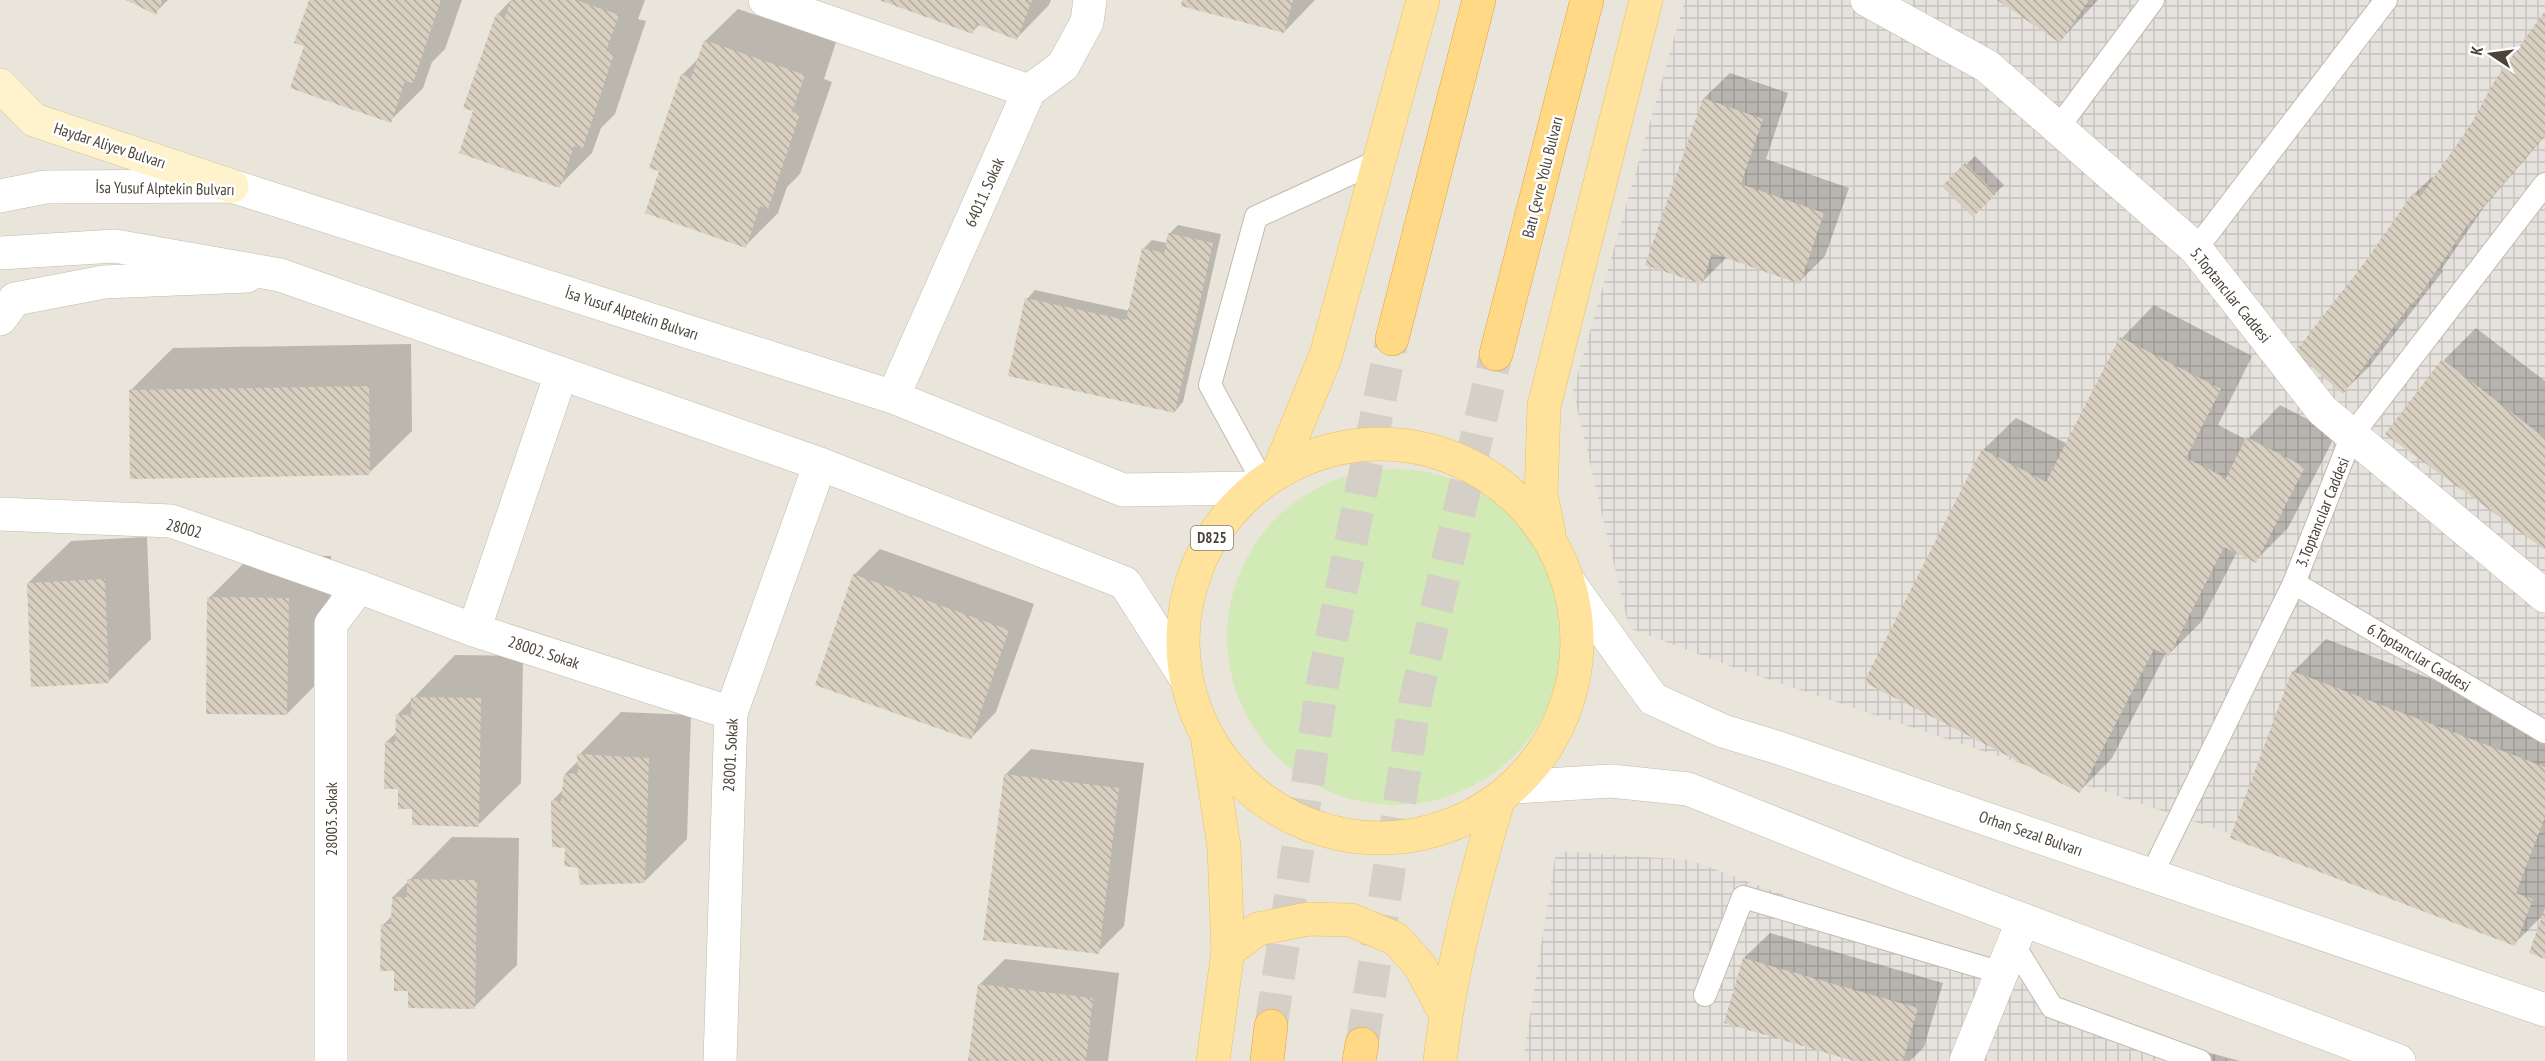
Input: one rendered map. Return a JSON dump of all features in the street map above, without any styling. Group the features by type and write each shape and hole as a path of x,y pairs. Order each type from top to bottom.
{"highway":[{"path":"1392,339 1479,0"},
{"name":"Batı Çevre Yolu Bulvarı","path":"1496,354 1587,0"},
{"path":"1267,1061 1271,1026"}],"main road":[{"name":"D825","path":"1265,481 1326,355 1423,0"},
{"name":"D825","path":"1208,740 1244,786 1264,800 1293,820 1349,838 1408,838 1464,822 1507,793 1550,745 1571,694 1579,639 1570,584 1550,537 1541,495 1544,406 1646,0"},
{"name":"Haydar Aliyev Bulvarı","path":"0,85 34,120 232,186"},
{"name":"D825","path":"1213,1061 1228,951 1224,847 1208,740 1185,677 1182,624 1194,573 1218,527 1265,481 1303,458 1359,443 1416,445 1472,464 1519,498 1550,537"},
{"name":"D825","path":"1440,1061 1445,1013 1472,889 1507,793"},
{"path":"1228,951 1258,929 1308,920 1351,920 1396,939 1420,966 1445,1013"}],"street":[{"path":"765,0 1029,91"},
{"name":"64011. Sokak","path":"893,396 1029,91 1063,66 1086,22 1090,0"},
{"name":"5.Toptancılar Caddesi","path":"1867,0 1987,66 2196,249 2322,410 2545,596"},
{"name":"İsa Yusuf Alptekin Bulvarı","path":"0,196 45,187 232,186 893,396 1123,490 1265,481"},
{"path":"0,253 115,246 280,275 820,464 1125,583 1185,677"},
{"path":"0,319 15,299 105,282 280,275"},
{"path":"474,630 561,374"},
{"name":"28001. Sokak","path":"720,1061 731,713 820,464"},
{"name":"28002","path":"0,514 171,521 359,586"},
{"name":"Orhan Sezal Bulvarı","path":"1570,584 1653,699 1722,732 1779,748 2545,1010"},
{"name":"28002. Sokak","path":"359,586 474,630 731,713"},
{"name":"28003. Sokak","path":"331,1061 331,624 359,586"},
{"path":"1507,793 1611,781 1688,789 2013,946 2399,1061"},
{"path":"1966,1061 2013,946"}],"lane":[{"path":"2058,128 2153,0"},
{"path":"2196,249 2386,0"},
{"path":"1265,481 1210,385 1256,217 1378,161"},
{"name":"3.Toptancılar Caddesi","path":"2152,874 2294,583 2352,435 2545,184"},
{"name":"6.Toptancılar Caddesi","path":"2294,583 2545,732"},
{"path":"1706,995 1743,897 2013,946 2052,1007 2200,1061"}],"shaded area":[{"path":"0,0 2545,0 2545,1061 0,1061"},
{"path":"1685,0 2545,0 2545,939 1738,669 1629,628 1573,391"},
{"path":"1556,851 1690,860 2232,1061 1523,1061"}],"green space":[{"path":"1395,469 1428,472 1459,482 1488,497 1514,518 1535,544 1550,573 1560,604 1563,637 1560,670 1550,701 1535,730 1514,756 1488,777 1459,792 1428,802 1395,805 1362,802 1331,792 1302,777 1276,756 1255,730 1240,701 1230,670 1227,637 1230,604 1240,573 1255,544 1276,518 1302,497 1331,482 1362,472"}],"building":[{"path":"126,0 163,0 156,15"},
{"path":"309,0 441,0 413,83 405,81 391,123 290,88 304,46 294,43"},
{"path":"511,0 576,0 619,15 606,51 614,54 583,148 574,146 560,188 459,153 473,111 463,108 496,14 505,17"},
{"path":"879,0 1032,0 1017,40 976,24 973,34"},
{"path":"1182,0 1293,0 1284,33 1181,6"},
{"path":"1997,0 2089,0 2060,43"},
{"path":"2545,11 2545,135 2466,227 2418,298 2411,304 2343,394 2295,352 2365,262 2413,193 2420,197 2470,126 2495,80"},
{"path":"704,40 805,75 792,112 800,114 768,209 760,206 746,248 645,213 659,171 649,168 681,74 691,78"},
{"path":"1703,98 1763,119 1741,184 1824,213 1800,284 1712,253 1702,284 1645,265"},
{"path":"1965,163 1996,194 1973,217 1942,186"},
{"path":"1168,233 1213,243 1175,413 1008,376 1025,298 1126,320 1142,248 1164,253"},
{"path":"2120,337 2221,389 2186,458 2226,478 2246,437 2305,467 2256,563 2224,547 2169,656 2154,649 2080,793 1864,682 1982,449 2046,482"},
{"path":"2442,359 2545,438 2545,550 2385,434"},
{"path":"369,386 370,475 130,479 129,390"},
{"path":"853,574 1009,630 971,740 815,685"},
{"path":"105,579 109,683 31,687 27,583"},
{"path":"207,597 289,598 287,715 206,714"},
{"path":"2292,671 2545,767 2545,817 2516,893 2533,899 2515,946 2230,838"},
{"path":"411,697 481,698 479,827 412,825 412,809 398,809 398,789 384,789 385,742 395,742 396,715 411,715"},
{"path":"577,754 649,758 645,883 580,885 578,868 564,866 565,848 552,847 551,800 561,801 564,774 578,773"},
{"path":"1004,774 1119,788 1099,954 983,940"},
{"path":"407,879 477,880 475,1009 408,1008 408,991 394,991 394,971 380,971 381,924 391,924 392,897 407,897"},
{"path":"2545,908 2545,959 2529,953"},
{"path":"1743,958 1918,1008 1903,1061 1854,1061 1724,1023"},
{"path":"978,984 1093,998 1086,1061 968,1061"}],"tunnel":[{"path":"1271,1026 1323,681 1392,339"},
{"path":"1362,1044 1416,697 1496,354"}]}
